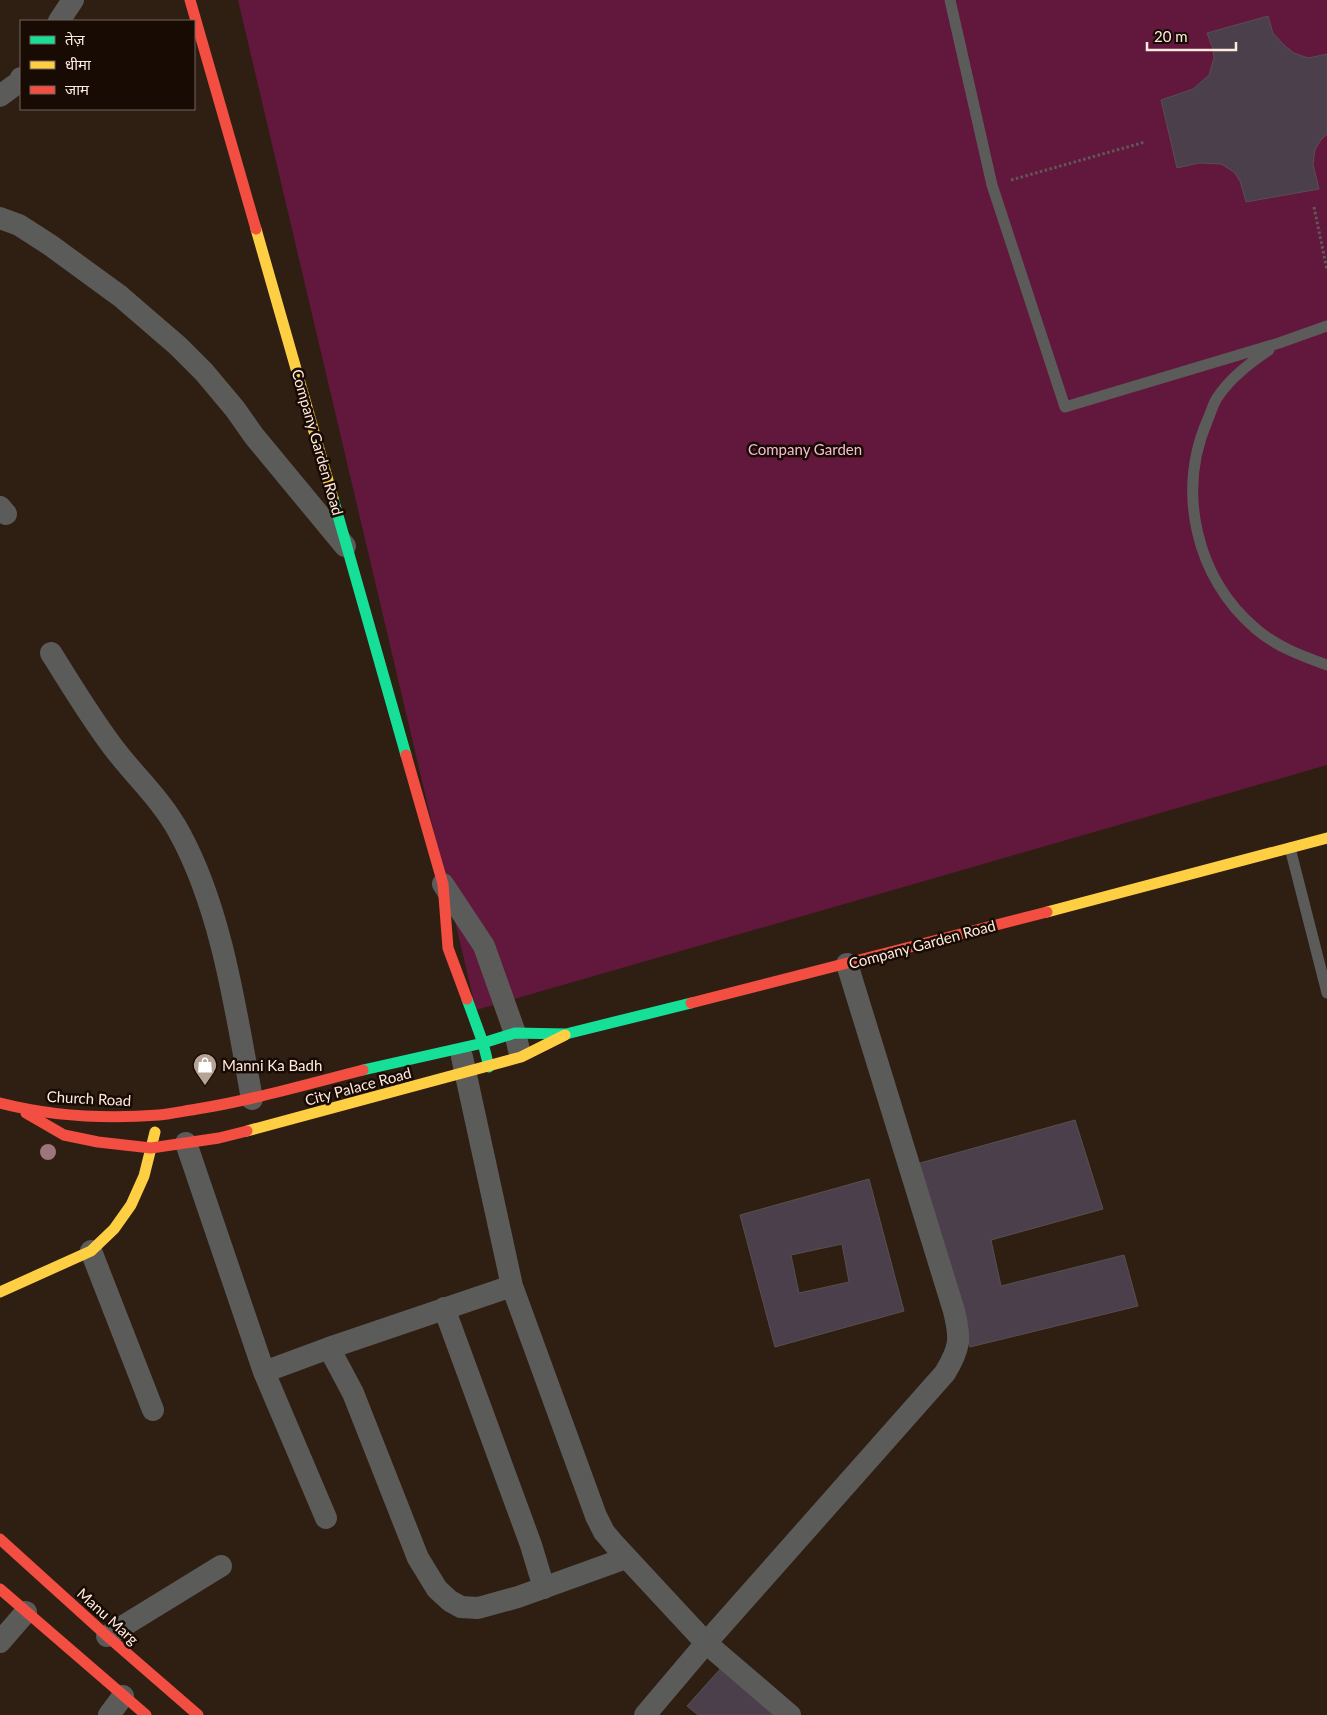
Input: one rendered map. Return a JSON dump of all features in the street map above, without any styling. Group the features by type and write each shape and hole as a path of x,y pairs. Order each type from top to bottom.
{"main road":[{"name":"Company Garden Road","path":"190,0 350,552 443,884 448,948 489,1067"},
{"name":"Company Garden Road","path":"482,1044 515,1033 566,1034 847,964 1327,838"},
{"name":"City Palace Road","path":"151,1148 219,1138 489,1067 521,1058 566,1034"},
{"name":"City Palace Road","path":"160,1115 199,1110 252,1099 364,1070 482,1044"},
{"name":"Church Road","path":"0,1103 67,1114 102,1116 160,1115"},
{"name":"Church Road","path":"16,1107 64,1134 98,1142 151,1148"},
{"path":"0,1292 11,1282 91,1251 114,1228 131,1205 144,1176 160,1115"},
{"name":"Manu Marg","path":"0,1539 198,1715"},
{"path":"0,1589 146,1715"}],"street":[{"path":"60,20 73,0"},
{"path":"0,96 20,80"},
{"path":"0,218 18,225 50,244 120,296 178,346 204,372 235,409 254,436 350,552"},
{"path":"51,653 116,750 160,804 178,830 190,853 216,928 230,985 252,1099"},
{"name":"Company Garden Road","path":"443,884 484,946 515,1033 521,1058"},
{"path":"645,1715 706,1643 945,1373 953,1360 959,1344 954,1311 847,964"},
{"path":"460,1049 512,1286 596,1516 604,1532 626,1558 706,1643 790,1715"},
{"path":"186,1143 264,1372 326,1518"},
{"path":"91,1251 153,1410"},
{"path":"264,1372 512,1286"},
{"path":"444,1308 531,1545 544,1588"},
{"path":"329,1348 353,1393 418,1558 437,1589 450,1600 461,1607 478,1608 518,1597 626,1558"},
{"path":"107,1636 221,1566"},
{"path":"0,1642 26,1612"},
{"path":"109,1715 123,1696"}],"lane":[{"path":"950,0 992,185 1066,407 1279,343 1327,326"},
{"path":"1279,343 1242,369 1217,398 1200,438 1192,479 1194,521 1207,562 1228,599 1257,630 1292,653 1327,665"},
{"path":"1290,848 1327,993"}],"path":[{"path":"992,185 1146,142"},
{"path":"1314,207 1327,270"}],"green space":[{"name":"Company Garden","path":"238,0 1327,0 1327,765 476,1010"}],"building":[{"path":"1268,16 1273,33 1294,53 1308,58 1327,54 1327,134 1315,150 1313,164 1319,189 1246,202 1240,181 1234,172 1221,164 1199,163 1177,168 1161,100 1193,89 1209,75 1214,58 1207,33"},
{"path":"1075,1120 1103,1209 991,1240 1001,1286 1124,1255 1138,1306 970,1347 913,1165"},
{"path":"869,1179 904,1311 775,1347 740,1215","holes":["842,1244 849,1282 799,1293 791,1255"]},
{"path":"722,1667 777,1715 698,1715 687,1706"}],"traffic: fast":[{"path":"333,498 406,755"},
{"path":"467,999 483,1043 489,1067"},
{"path":"363,1070 483,1043 515,1033 566,1034 691,1003"}],"traffic: slow":[{"path":"256,229 333,498"},
{"path":"1047,912 1327,838"},
{"path":"247,1131 521,1057 565,1035"},
{"path":"0,1292 91,1251 114,1229 131,1205 144,1176 155,1132"}],"traffic: jam":[{"path":"190,0 256,229"},
{"path":"406,755 443,884 448,948 467,999"},
{"path":"691,1003 1047,912"},
{"path":"0,1103 59,1114 119,1117 159,1115 239,1101 363,1070"},
{"path":"26,1113 64,1135 98,1142 151,1148 219,1138 247,1131"},
{"path":"0,1539 198,1715"},
{"path":"0,1589 146,1715"}],"place":[{"name":"Manni Ka Badh","path":"205,1086"}]}
